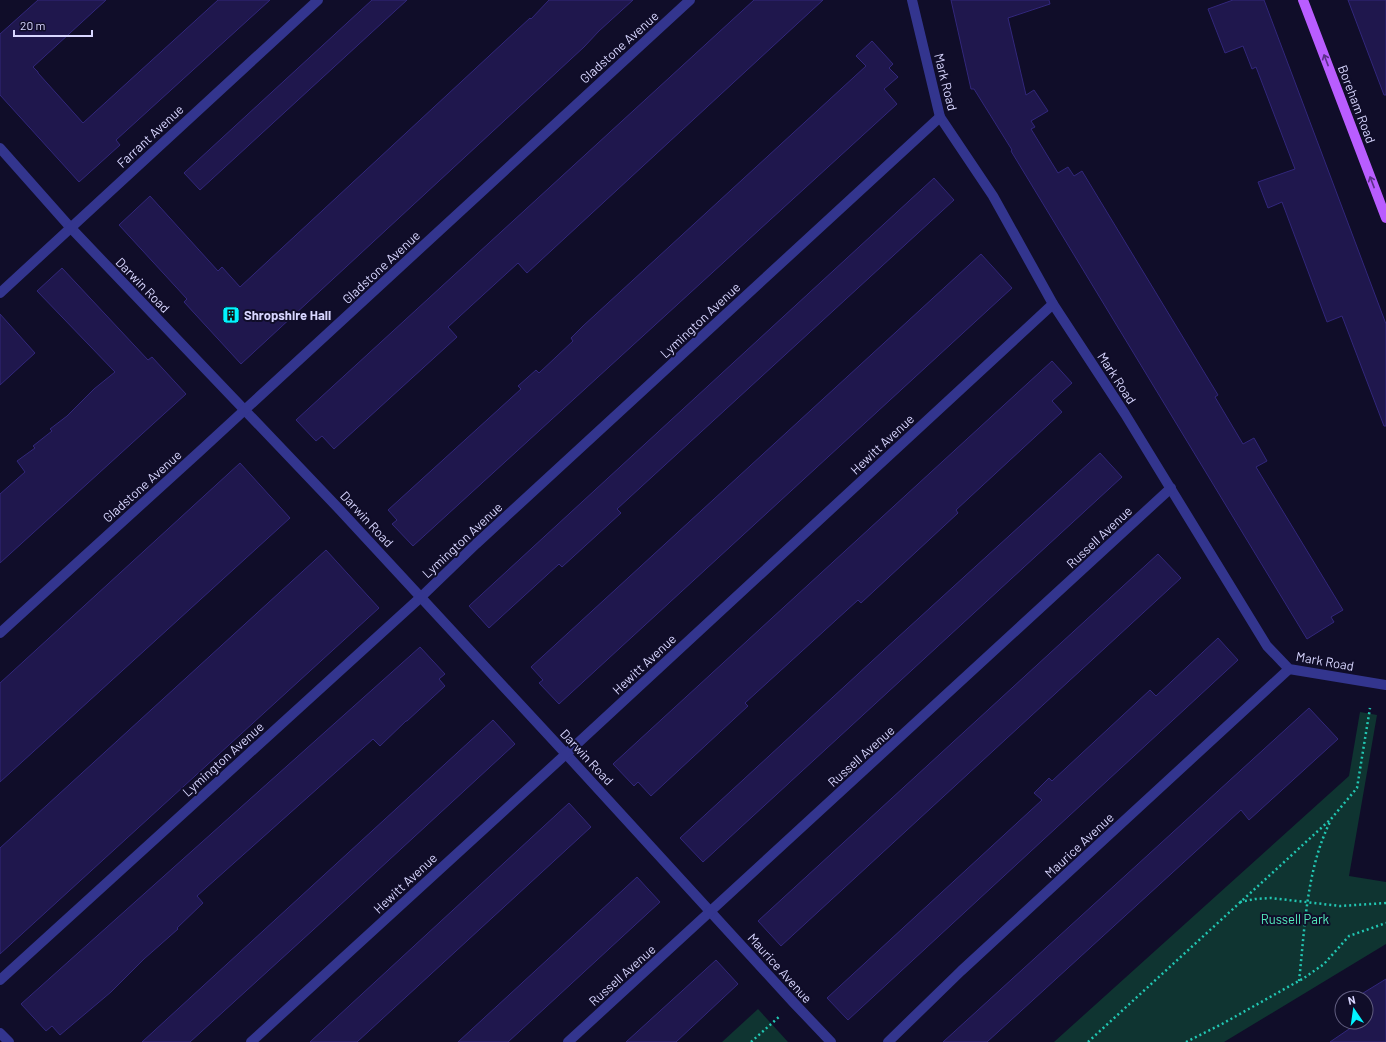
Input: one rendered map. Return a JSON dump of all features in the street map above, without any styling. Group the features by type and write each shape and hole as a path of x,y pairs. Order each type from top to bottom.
{"main road":[{"name":"Boreham Road","path":"1303,0 1386,218"}],"street":[{"name":"Farrant Avenue","path":"0,292 318,0"},
{"name":"Gladstone Avenue","path":"0,633 690,0"},
{"name":"Mark Road","path":"912,0 940,117 992,196 1053,304 1125,414 1267,646 1289,669 1386,685"},
{"name":"Lymington Avenue","path":"0,980 420,597 940,117"},
{"name":"Darwin Road","path":"0,148 70,227 340,510 710,912"},
{"name":"Hewitt Avenue","path":"251,1042 566,754 1053,304"},
{"name":"Russell Avenue","path":"568,1042 1170,488"},
{"name":"Maurice Avenue","path":"888,1042 984,950 1289,669"},
{"name":"Maurice Avenue","path":"710,912 831,1042"},
{"path":"0,1033 9,1042"}],"path":[{"path":"1088,1042 1331,819 1356,788 1370,708"},
{"path":"1299,982 1308,903 1317,853 1331,819"},
{"path":"1239,903 1255,899 1272,898 1340,906 1386,903"},
{"path":"1186,1042 1299,982 1324,964 1349,936 1386,923"},
{"path":"751,1042 794,1003"},
{"path":"756,1037 759,1042"}],"green space":[{"name":"Russell Park","path":"1360,712 1377,715 1349,876 1386,882 1386,944 1224,1042 1054,1042 1349,776"},
{"path":"758,1009 788,1042 722,1042"}],"building":[{"path":"38,0 106,0 33,67 83,123 218,0 270,0 116,140 120,145 79,182 0,95 0,34"},
{"path":"372,0 407,0 200,190 184,173"},
{"path":"549,0 633,0 241,364 184,302 187,299 119,225 150,196 218,271 222,267 240,287 530,18 531,19"},
{"path":"754,0 823,0 527,273 518,263 448,327 457,337 334,449 322,436 316,441 296,420"},
{"path":"951,0 1049,0 1050,4 1008,18 1026,95 1034,90 1048,111 1031,121 1035,127 1031,129 1058,173 1068,167 1074,176 1082,171 1218,395 1215,397 1243,444 1254,438 1267,461 1256,467 1343,610 1331,617 1334,622 1307,639 1011,151 1012,150 974,89 971,89"},
{"path":"1233,0 1264,0 1386,324 1386,426 1384,426 1342,316 1327,322 1282,202 1268,208 1258,182 1295,169 1256,67 1252,69 1243,46 1225,53 1208,9"},
{"path":"1348,0 1386,0 1386,95 1384,95"},
{"path":"872,41 893,64 889,68 898,77 884,89 897,104 413,546 392,524 397,520 388,510 521,389 518,386 536,370 539,373 573,341 571,338 583,326 866,66 856,56"},
{"path":"934,178 954,200 617,509 621,513 562,567 559,564 489,628 469,606"},
{"path":"981,254 1012,288 559,704 539,683 543,680 531,667"},
{"path":"62,268 148,360 152,357 186,394 0,563 0,494 25,472 17,461 35,448 33,446 52,431 50,429 67,416 94,389 115,372 37,291"},
{"path":"0,314 35,353 0,385"},
{"path":"1052,361 1072,383 1052,401 1062,412 956,510 958,513 861,603 858,600 745,703 748,706 651,796 638,782 634,786 613,764"},
{"path":"1100,453 1122,477 703,862 680,838"},
{"path":"240,463 290,518 0,782 0,683"},
{"path":"326,550 379,608 0,954 0,848"},
{"path":"1158,554 1181,578 781,946 758,921"},
{"path":"1218,638 1238,660 848,1020 827,998 1042,800 1034,793 1049,778 1052,781 1150,690 1156,696"},
{"path":"420,647 445,674 439,679 445,686 380,746 373,739 197,896 203,903 177,928 178,929 144,959 111,992 60,1035 52,1026 46,1031 21,1004"},
{"path":"1309,708 1338,739 1249,820 1241,810 987,1042 943,1042"},
{"path":"493,720 515,744 313,930 190,1042 142,1042"},
{"path":"569,803 591,827 357,1042 310,1042"},
{"path":"637,877 660,902 508,1042 458,1042"},
{"path":"716,960 738,984 676,1042 626,1042"},
{"path":"1386,979 1386,1042 1330,1042 1348,1030 1374,1030 1374,990 1368,990"}],"place":[{"name":"Shropshire Hall","path":"231,315"}]}
